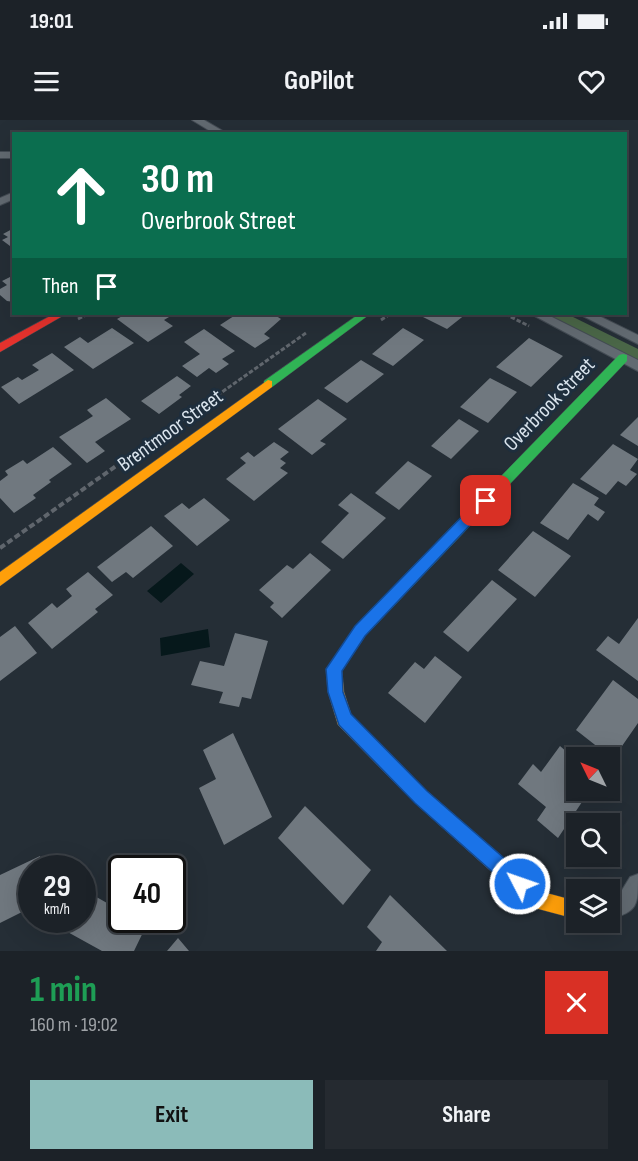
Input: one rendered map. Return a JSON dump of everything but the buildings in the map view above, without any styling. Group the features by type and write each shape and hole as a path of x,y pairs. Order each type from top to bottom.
{"street":[{"path":"197,120 219,132"},
{"path":"0,348 59,315"},
{"name":"Brentmoor Street","path":"0,580 364,315"},
{"path":"539,315 638,366"},
{"path":"587,315 638,340"},
{"name":"Overbrook Street","path":"566,907 538,900 433,807 344,719 336,692 334,669 360,631 623,358"},
{"path":"620,906 626,904 638,885"}],"path":[{"path":"0,548 314,327"}],"green space":[{"path":"548,315 569,315 638,349 638,361"}],"shaded area":[{"path":"181,563 194,574 161,603 147,591"},
{"path":"208,629 210,647 161,656 160,638"}],"traffic: fast":[{"path":"268,384 364,315"},
{"path":"364,627 623,358"}],"traffic: slow":[{"path":"0,580 268,384"},
{"path":"364,627 334,669 336,692 344,719 421,797 538,900 566,907"}],"traffic: jam":[{"path":"0,348 59,315"}],"route":[{"path":"486,501 360,631 334,669 336,692 344,719 421,797 520,884"}]}
